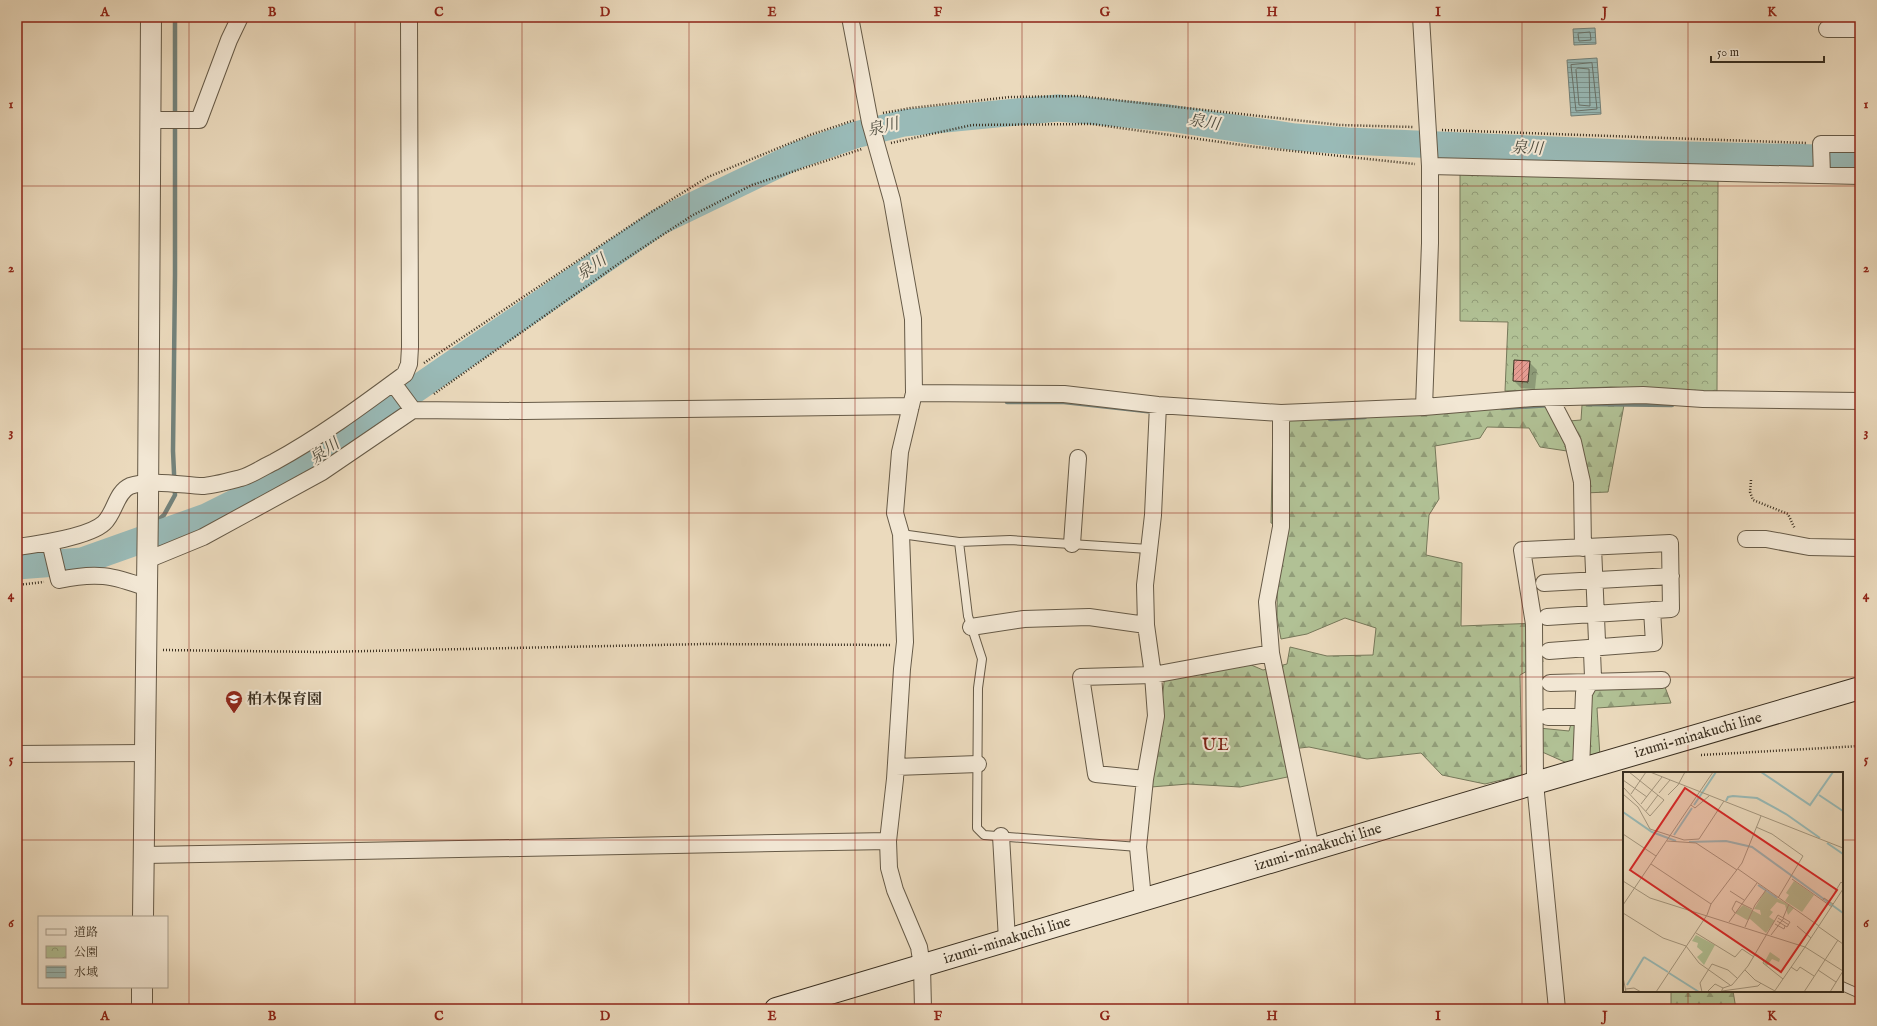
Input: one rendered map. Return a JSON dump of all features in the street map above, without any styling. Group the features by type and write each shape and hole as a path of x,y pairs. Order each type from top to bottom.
{"main road":[{"name":"izumi-minakuchi line","path":"776,1009 1581,769 1860,688"}],"street":[{"path":"143,916 148,504 151,17"},
{"path":"150,120 199,120 229,40 240,17"},
{"path":"17,547 50,544 90,531 104,523 113,512 122,492 129,486 148,484 205,486 242,478 288,454 332,427 398,382 408,364 410,347 409,17"},
{"path":"850,17 870,119 892,200 913,319 912,399 899,460 895,513 901,534 905,642 896,767 888,841 889,868 895,890 919,947 922,966 922,1009"},
{"path":"1422,17 1429,160 1430,243 1424,407"},
{"path":"1827,29 1860,30"},
{"path":"1822,175 1821,144 1860,144"},
{"path":"1429,160 1860,176"},
{"path":"398,382 410,408"},
{"path":"147,556 203,537 322,472 410,408 523,411 1064,394 1158,405 1280,413 1424,407 1550,398 1643,395 1703,399 1860,401"},
{"path":"1550,398 1574,442 1582,482 1588,547 1595,580 1597,641 1592,652 1593,678 1584,693 1581,769"},
{"path":"1143,899 1138,847 1145,780 1156,716 1153,675 1146,625 1145,585 1153,515 1158,405"},
{"path":"1280,413 1281,527 1267,602 1271,653 1311,849"},
{"path":"1072,544 1078,458"},
{"path":"1746,539 1766,539 1809,547 1860,548"},
{"path":"1547,617 1672,609 1670,543 1522,550 1534,624 1535,783 1557,1009"},
{"path":"50,544 58,577 84,575 117,577 147,588"},
{"path":"1544,583 1671,576"},
{"path":"1548,651 1654,643 1652,610"},
{"path":"971,627 1024,620 1089,617 1146,625"},
{"path":"1145,780 1096,774 1081,677 1153,675 1271,653"},
{"path":"1550,684 1662,680"},
{"path":"1548,717 1583,717"},
{"path":"17,754 145,753"},
{"path":"896,767 978,764"},
{"path":"1001,836 1007,940"},
{"path":"144,854 888,841"},
{"path":"142,988 142,1009"}],"lane":[{"path":"901,534 959,542 1010,540 1149,549"},
{"path":"959,542 971,627 982,659 978,688 977,828 984,835 1138,847"},
{"path":"1843,986 1860,994"}],"path":[{"path":"398,382 648,214 708,177 810,135 911,108 1010,97 1079,96 1340,125 1403,126 1427,131 1821,144"},
{"path":"410,408 621,262 693,215 752,185 857,149 877,144 972,125 1092,124 1256,147 1429,160"},
{"path":"1751,480 1750,492 1753,500 1788,514 1794,526 1799,545"},
{"path":"17,585 58,577"},
{"path":"146,650 320,652 705,644 886,645 905,642"},
{"path":"1700,755 1860,746"}],"green space":[{"path":"1460,173 1718,180 1717,392 1611,387 1505,391 1508,322 1460,321"},
{"path":"1544,404 1557,422 1581,420 1582,405 1624,405 1608,492 1584,493 1567,451 1540,447 1529,428 1487,427 1480,438 1435,446 1439,499 1429,515 1426,555 1462,563 1461,626 1538,623 1543,662 1520,675 1522,775 1485,784 1442,775 1421,753 1367,759 1309,747 1282,750 1292,776 1240,787 1188,784 1151,787 1166,667 1237,659 1263,670 1287,664 1290,647 1327,656 1373,655 1376,628 1345,618 1307,634 1281,639 1277,617 1278,525 1271,523 1273,420"},
{"path":"1612,687 1665,687 1671,703 1597,708 1600,757 1567,763 1540,751 1539,728 1569,731 1580,692"},
{"path":"1671,992 1733,992 1736,1009 1671,1009"}],"water":[{"path":"1595,28 1596,44 1574,45 1573,29"},
{"path":"1597,58 1601,114 1571,116 1567,60"}],"building":[{"path":"1514,360 1530,361 1528,382 1513,381"}],"waterway":[{"path":"154,524 164,515 175,495 173,451 175,17"},
{"name":"泉川","path":"17,566 82,561 206,517 294,473 659,222 798,155 855,135 904,123 1058,108 1169,118 1295,137 1347,141 1646,154 1860,159"},
{"path":"1007,402 1064,402 1155,412"},
{"path":"1588,404 1672,405"},
{"path":"1502,408 1550,405"},
{"path":"1330,419 1365,417"},
{"name":"泉川","path":"126,547 142,533"}],"place":[{"name":"柏木保育園","path":"234,714"}],"district":[{"name":"UE","path":"1216,745"}]}
